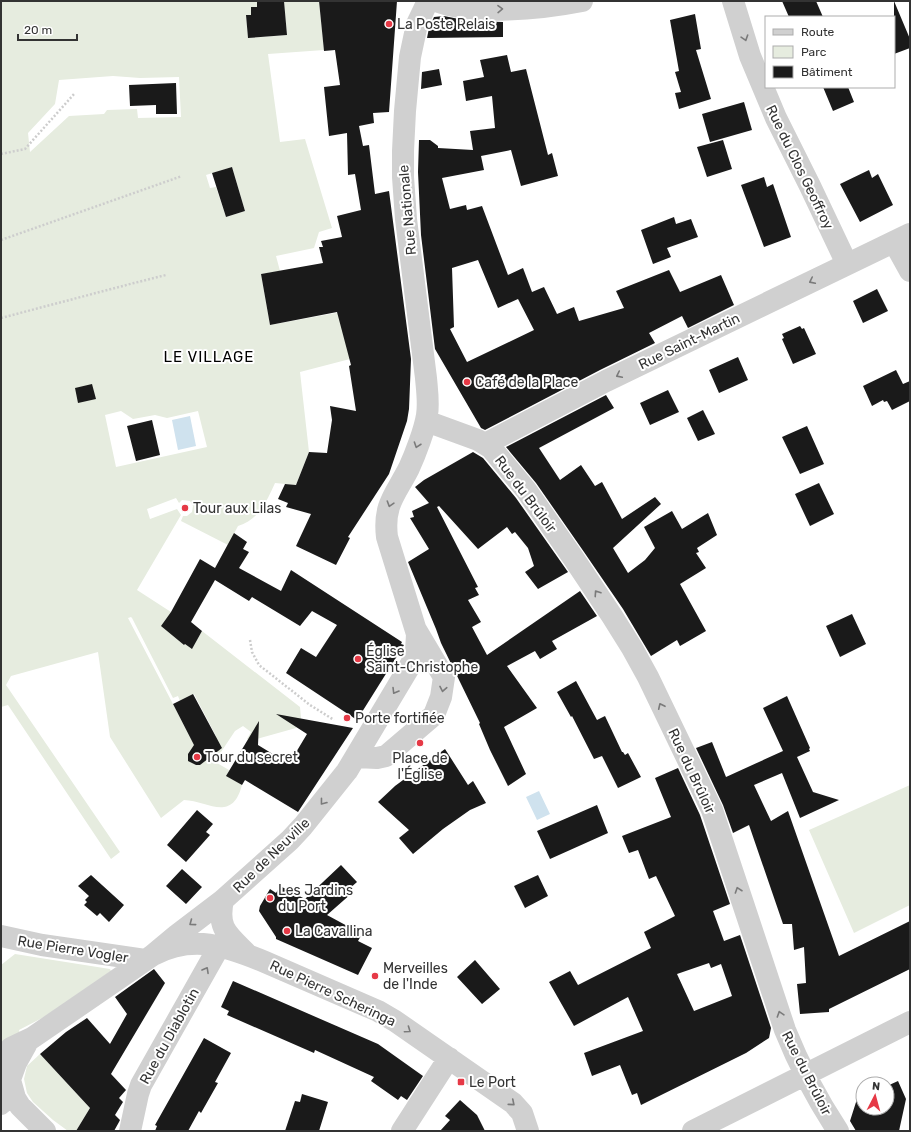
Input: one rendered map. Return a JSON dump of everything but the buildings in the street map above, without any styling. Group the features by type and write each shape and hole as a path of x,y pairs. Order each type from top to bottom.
{"street":[{"name":"Rue Nationale","path":"416,630 387,532 387,517 390,502 408,470 426,421 428,397 406,219 403,151 405,105 410,57 417,24 428,1"},
{"path":"436,1 461,8 480,9 544,8 582,1"},
{"name":"Rue du Clos Geoffroy","path":"733,1 750,56 773,111 847,264"},
{"path":"902,238 910,271"},
{"name":"Rue Saint-Martin","path":"478,440 606,381 902,238"},
{"path":"426,421 478,440"},
{"name":"Rue du Brûloir","path":"478,440 491,448 526,490 612,616 648,677 712,810 792,1048 819,1101 838,1131"},
{"path":"351,764 411,664 417,648 416,630"},
{"path":"351,764 386,756 436,712 441,697 444,677 416,630"},
{"name":"Rue de Neuville","path":"1,1104 5,1071 11,1048 32,1038 149,958 223,900 290,840 313,814 351,764"},
{"name":"Rue de Neuville","path":"223,900 220,914 224,928 231,938 247,954"},
{"name":"Rue Pierre Vogler","path":"1,936 42,945 149,958"},
{"name":"Rue de Neuville","path":"149,958 162,951 180,945 204,943 220,945"},
{"name":"Rue Pierre Scheringa","path":"220,945 247,954 378,1011 395,1021 513,1103 522,1113 528,1131"},
{"name":"Rue du Diablotin","path":"130,1131 141,1085 220,945"},
{"path":"693,1131 910,1022"},
{"path":"402,1131 449,1058"},
{"path":"5,1071 15,1098 20,1106 45,1131"}],"path":[{"path":"1,154 25,149 75,93"},
{"path":"1,240 182,176"},
{"path":"1,318 166,275"},
{"path":"250,640 252,652 259,665 334,720"}],"green space":[{"path":"1,1 257,1 257,7 251,7 251,15 246,15 248,38 287,35 284,1 319,1 324,50 268,54 280,142 305,139 332,228 319,232 314,248 276,256 280,271 261,274 270,325 358,309 350,359 300,372 309,452 296,485 275,483 265,504 257,515 238,526 228,545 181,521 183,516 187,516 192,512 193,506 190,501 182,500 179,503 176,498 147,509 150,519 177,509 181,515 137,590 171,612 162,626 184,645 185,644 192,648 202,631 300,707 301,718 296,728 250,741 247,739 251,732 243,726 235,731 217,758 198,746 216,736 194,694 180,701 178,696 173,698 132,618 128,618 196,748 192,749 189,753 189,761 196,765 200,765 205,756 229,770 227,776 242,785 238,797 232,804 226,807 210,806 184,800 161,818 110,737 98,652 11,676 6,685 120,852 111,859 8,705 1,707","holes":["113,76 140,78 179,77 181,117 138,118 137,109 107,110 104,114 69,116 30,152 28,133 55,104 59,80","232,167 245,211 226,217 216,187 210,188 206,175","121,411 133,419 155,415 167,418 198,411 207,447 116,467 105,415"]},
{"path":"910,785 910,905 854,933 809,830"},
{"path":"15,954 110,969 111,971 44,1017 19,1030 20,1034 1,1052 1,965"},
{"path":"40,1054 90,1108 76,1131 68,1131 53,1120 33,1102 27,1093 24,1079 27,1066"}],"water":[{"path":"190,416 196,446 178,450 172,420"},
{"path":"539,791 550,814 537,820 526,797"}],"place":[{"name":"La Poste Relais","path":"389,24"},
{"name":"Café de la Place","path":"467,382"},
{"name":"Tour aux Lilas","path":"185,508"},
{"name":"Église Saint-Christophe","path":"358,659"},
{"name":"Porte fortifiée","path":"347,718"},
{"name":"Place de l'Église","path":"420,743"},
{"name":"Tour du secret","path":"197,757"},
{"name":"Les Jardins du Port","path":"270,898"},
{"name":"La Cavallina","path":"287,931"},
{"name":"Merveilles de l'Inde","path":"375,976"},
{"name":"Le Port","path":"461,1082"}],"district":[{"name":"LE VILLAGE","path":"209,357"}]}
